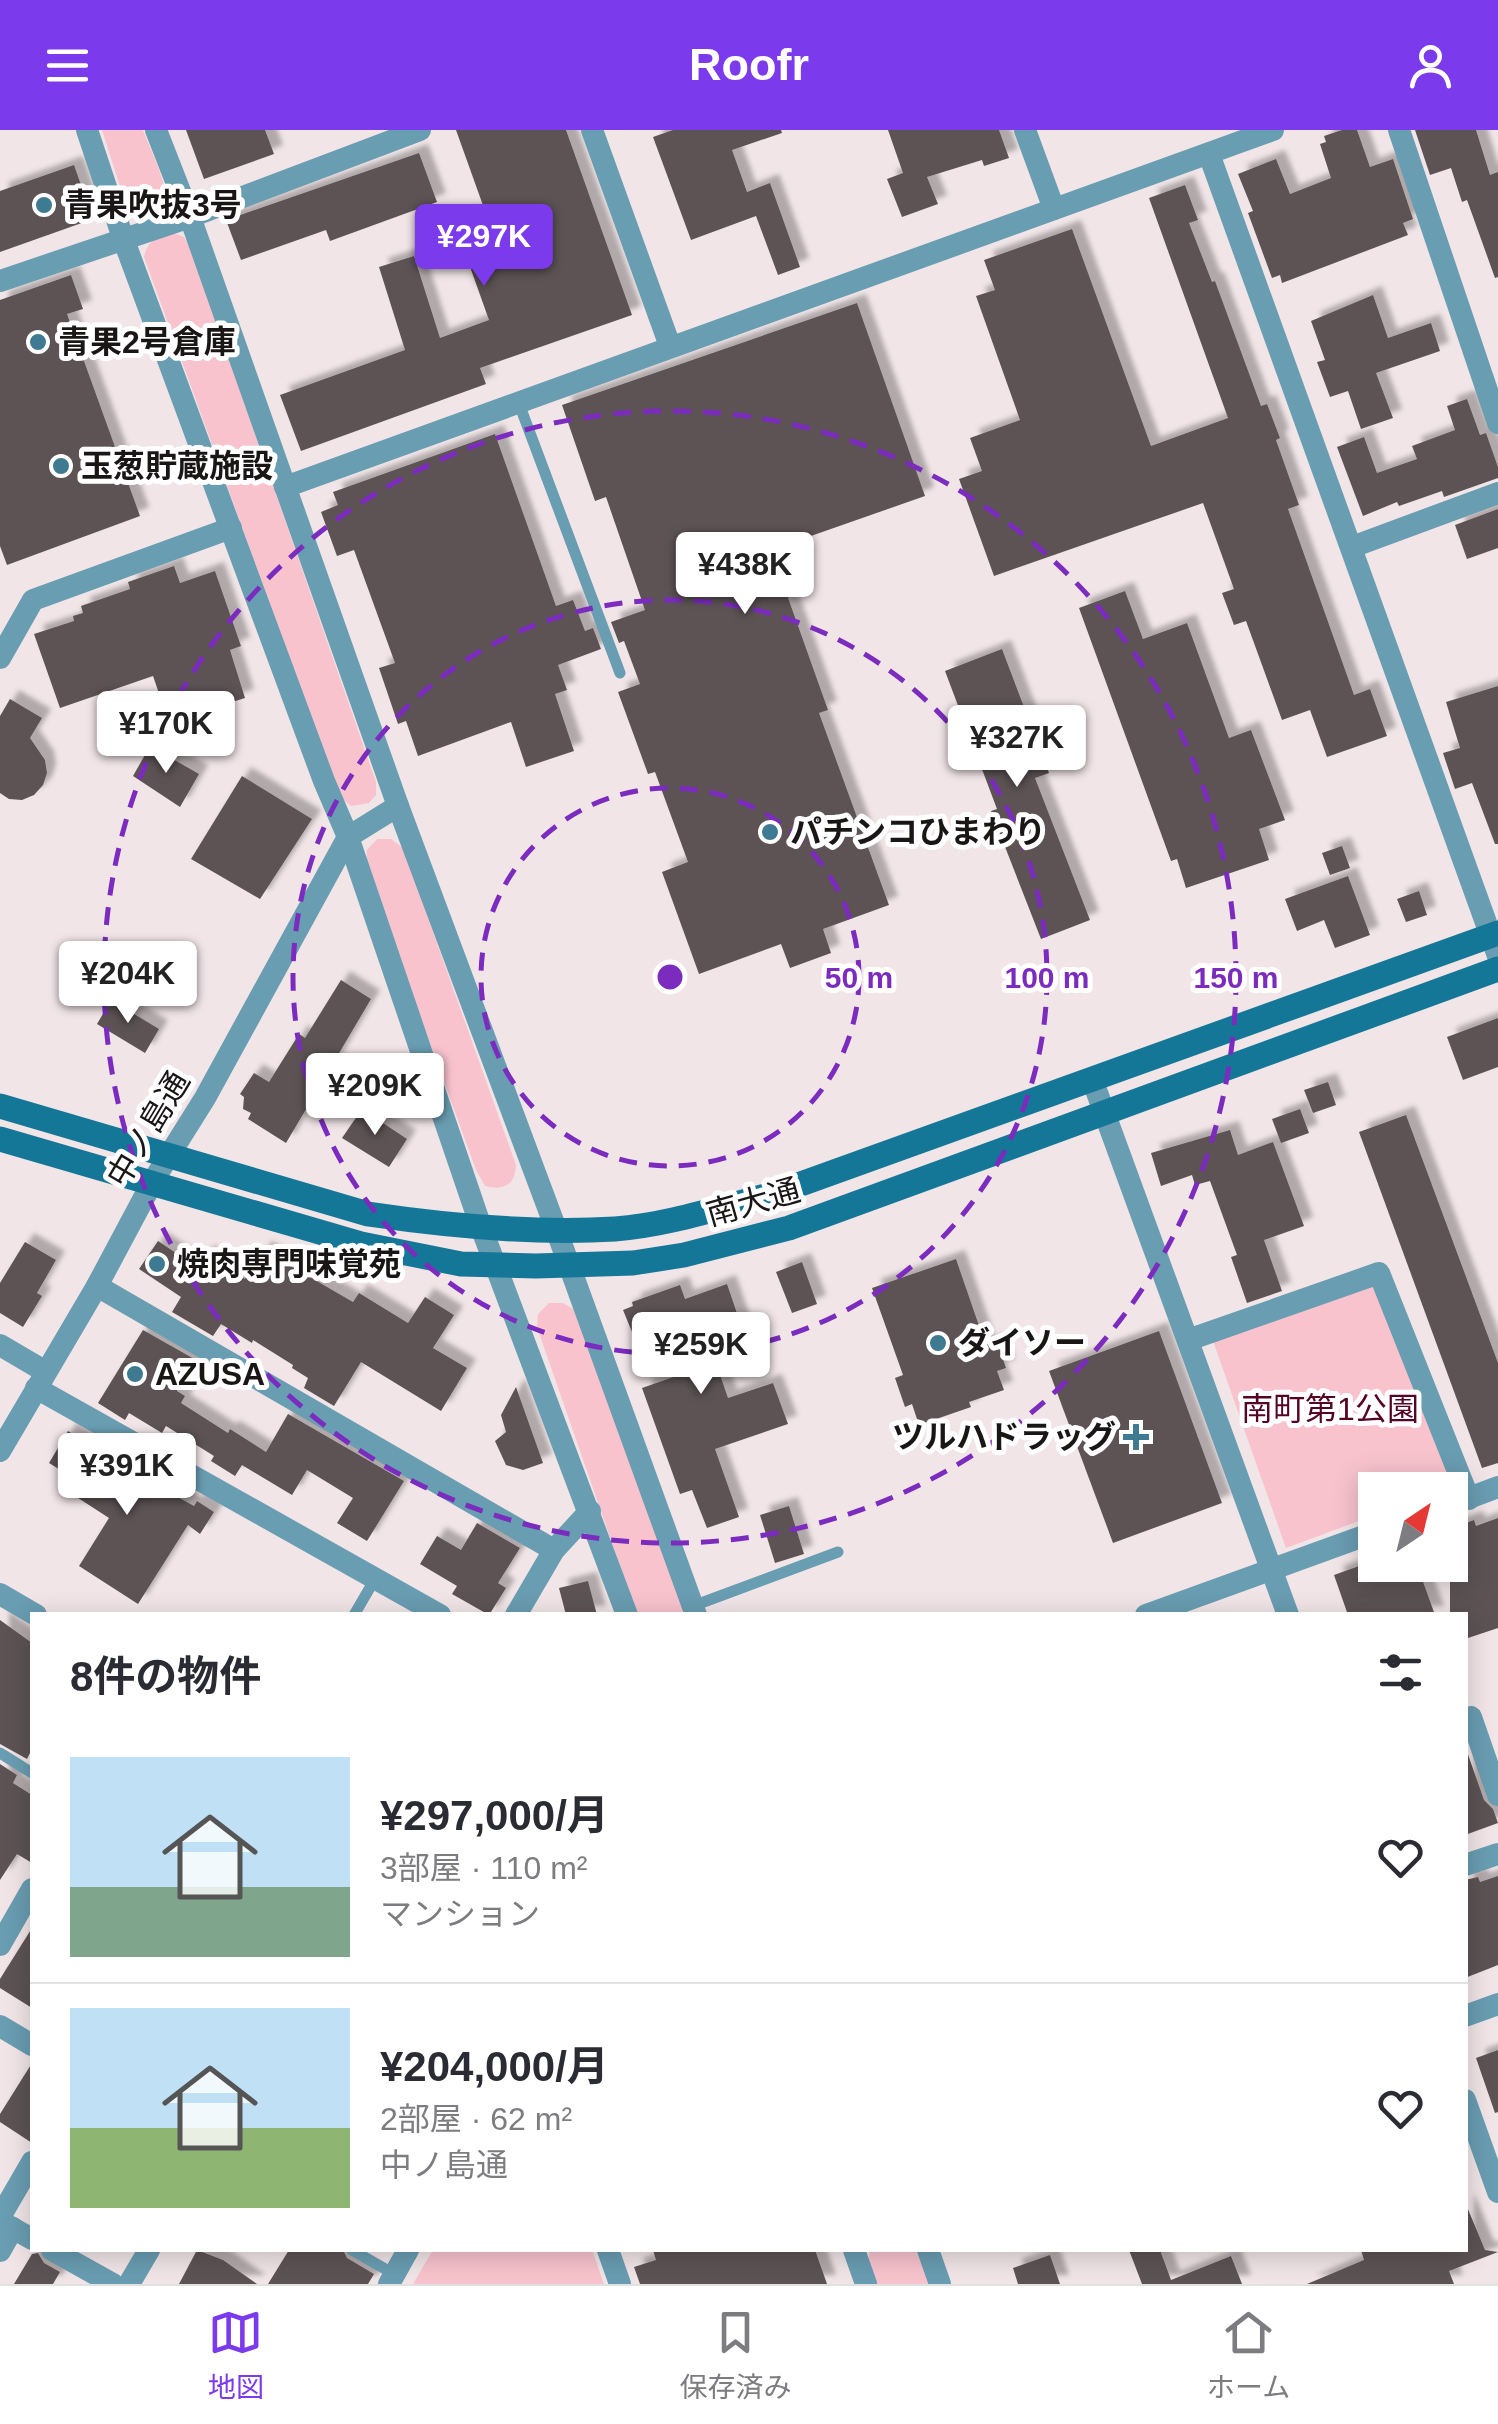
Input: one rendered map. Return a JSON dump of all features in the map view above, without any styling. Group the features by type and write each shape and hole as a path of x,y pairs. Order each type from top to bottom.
{"street":[{"path":"87,130 230,528 348,837 481,1227 625,1612"},
{"path":"156,130 398,806 694,1611"},
{"path":"0,281 190,217 420,130"},
{"path":"592,130 670,346"},
{"path":"1025,130 1054,210"},
{"path":"285,487 1273,130"},
{"path":"1399,130 1498,423"},
{"path":"1208,154 1496,941"},
{"path":"1352,547 1498,492"},
{"path":"0,658 33,600 230,528"},
{"name":"中ノ島通","path":"0,1451 97,1286 153,1181 205,1098 348,837 398,806"},
{"name":"南大通","path":"0,1106 368,1214 481,1227 617,1228 668,1220 773,1194 1496,941"},
{"name":"南大通","path":"0,1139 361,1244 461,1264 633,1263 684,1255 789,1228 1498,969"},
{"path":"1092,1080 1287,1612"},
{"path":"1188,1340 1379,1273 1449,1472"},
{"path":"97,1286 554,1550"},
{"path":"0,1345 41,1380 435,1612"},
{"path":"1468,1499 1498,1488"},
{"path":"518,1612 554,1550 590,1512"},
{"path":"1154,1612 1358,1538"},
{"path":"0,1594 31,1612"},
{"path":"1468,1718 1498,1795"},
{"path":"1468,1865 1498,1854"},
{"path":"0,1945 30,1892"},
{"path":"1468,2015 1498,2004"},
{"path":"0,2026 30,2044"},
{"path":"1468,2108 1498,2192"},
{"path":"0,2251 30,2168"},
{"path":"56,2252 113,2284"},
{"path":"129,2284 148,2252"},
{"path":"392,2279 407,2252"},
{"path":"609,2252 620,2284"},
{"path":"855,2252 866,2284"},
{"path":"929,2252 940,2284"}],"lane":[{"path":"518,401 620,674"},
{"path":"694,1611 838,1552"},
{"path":"356,1612 375,1579"},
{"path":"0,1753 30,1772"},
{"path":"355,2252 392,2279"}],"green space":[{"path":"102,130 143,130 166,193 165,202 158,208 141,214 126,205"},
{"path":"174,233 184,237 190,247 376,782 376,795 369,803 351,806 340,797 144,257 154,240"},
{"path":"377,839 391,839 403,848 516,1165 511,1182 503,1187 485,1186 476,1170 366,866 367,850"},
{"name":"南町第1公園","path":"1376,1284 1449,1472 1358,1472 1358,1521 1286,1548 1213,1341"},
{"path":"549,1303 563,1303 575,1310 687,1612 636,1612 537,1327 538,1314"},
{"path":"432,2252 593,2252 604,2284 413,2284"},
{"path":"870,2252 917,2252 929,2284 877,2284 868,2262"}],"building":[{"path":"186,130 265,130 274,154 204,179"},
{"path":"456,130 566,130 632,315 480,368 486,384 301,451 280,395 405,350 379,267 414,256 440,338 489,320 454,222 485,211"},
{"path":"673,130 781,130 782,133 732,150 747,192 770,183 800,267 778,275 756,216 691,240 653,137"},
{"path":"888,130 999,130 1009,158 984,166 982,160 927,177 938,204 902,217 887,179 903,173"},
{"path":"1357,130 1370,167 1393,159 1413,219 1403,223 1408,235 1282,283 1280,275 1272,278 1238,174 1276,159 1290,194 1331,178 1320,144 1326,142 1324,136"},
{"path":"1415,130 1476,130 1490,175 1498,172 1498,277 1495,278 1467,200 1462,202 1451,168 1430,175"},
{"path":"419,153 437,202 330,241 326,230 241,260 226,220"},
{"name":"青果吹抜3号","path":"74,165 93,219 0,252 0,191"},
{"path":"1185,185 1198,220 1189,223 1261,406 1267,404 1280,438 1276,440 1299,505 1288,509 1354,695 1370,689 1387,736 1327,757 1310,710 1282,720 1246,621 1234,625 1222,593 1234,589 1203,503 994,576 959,479 982,471 970,438 1020,420 976,296 995,290 984,260 1072,229 1151,446 1228,418 1149,198"},
{"name":"玉葱貯蔵施設","path":"71,275 83,309 67,314 140,516 7,565 0,546 0,300"},
{"path":"1373,295 1388,338 1431,323 1440,351 1376,373 1393,418 1361,429 1348,391 1330,397 1317,362 1325,360 1311,321"},
{"path":"857,303 925,496 771,550 828,710 819,713 889,905 823,929 831,953 790,968 781,944 699,974 662,872 688,862 655,772 648,774 618,692 640,684 624,641 619,643 611,622 645,610 606,497 595,501 562,405"},
{"path":"1467,399 1480,435 1486,433 1498,478 1444,497 1442,491 1399,506 1397,502 1363,516 1337,447 1364,437 1377,473 1417,459 1412,446 1455,430 1447,406"},
{"path":"495,434 556,606 573,600 585,631 593,628 601,649 558,665 567,690 555,694 574,751 526,767 511,722 418,756 406,721 398,724 379,668 395,663 354,550 337,556 321,512 338,505 333,492"},
{"path":"1498,509 1498,548 1467,559 1455,525"},
{"path":"174,566 180,583 215,571 241,646 230,650 245,698 192,715 186,697 163,705 153,676 60,708 34,634 74,621 73,616 83,613 81,606 130,589 128,582"},
{"path":"1125,591 1143,639 1187,623 1229,738 1251,730 1285,820 1259,829 1269,860 1186,888 1177,859 1171,861 1079,608"},
{"path":"1002,649 1049,773 1035,778 1090,920 1041,939 991,811 997,809 945,671"},
{"path":"1498,686 1495,844 1472,783 1455,789 1443,753 1460,748 1446,702"},
{"path":"10,699 42,718 30,738 45,760 47,773 34,795 22,800 0,793 0,716"},
{"path":"150,746 199,774 180,807 133,776"},
{"path":"242,776 312,819 260,899 191,859"},
{"path":"1342,846 1350,868 1330,875 1322,853"},
{"path":"1348,876 1370,935 1335,948 1324,920 1297,931 1285,899"},
{"path":"1419,891 1427,915 1406,922 1397,899"},
{"path":"341,980 371,999 286,1143 248,1119 251,1113 243,1109 244,1097 240,1094 254,1073 269,1082 299,1034 305,1038"},
{"path":"111,1000 159,1029 145,1053 97,1024"},
{"path":"1498,1018 1498,1067 1463,1080 1447,1037"},
{"path":"1328,1082 1336,1105 1313,1113 1304,1090"},
{"path":"362,1109 407,1139 389,1167 342,1138"},
{"path":"1300,1109 1309,1133 1281,1143 1272,1119"},
{"path":"1406,1115 1498,1363 1498,1463 1482,1468 1359,1132"},
{"path":"1230,1130 1238,1155 1273,1142 1304,1226 1264,1240 1282,1291 1247,1303 1231,1257 1237,1255 1210,1181 1195,1185 1192,1175 1161,1186 1151,1153"},
{"path":"158,1241 197,1267 205,1254 245,1279 263,1250 353,1302 359,1293 408,1323 425,1297 454,1315 433,1348 467,1368 441,1411 361,1362 334,1406 304,1388 308,1378 293,1365 253,1340 252,1343 221,1324 213,1336 172,1312 181,1297 139,1269"},
{"path":"25,1242 56,1260 37,1293 42,1296 23,1327 0,1313 0,1283"},
{"name":"ダイソー","path":"956,1259 986,1346 997,1342 1006,1368 997,1371 1004,1390 969,1402 971,1407 919,1425 912,1404 905,1407 895,1378 903,1375 872,1288"},
{"path":"802,1262 817,1304 792,1313 776,1272"},
{"path":"727,1284 741,1325 707,1337 728,1398 773,1383 788,1424 715,1449 739,1517 707,1528 692,1490 680,1494 642,1388 685,1373 666,1322 632,1332 623,1310 633,1306 632,1302 680,1285 685,1299"},
{"path":"143,1330 196,1360 177,1391 185,1396 181,1403 228,1433 230,1429 266,1452 288,1414 404,1481 367,1541 337,1523 353,1498 307,1470 292,1495 242,1465 235,1476 211,1461 214,1456 166,1426 162,1433 129,1413 125,1420 98,1403"},
{"name":"ツルハドラッグ","path":"1159,1331 1222,1503 1113,1543 1049,1371"},
{"path":"516,1387 543,1463 523,1470 506,1465 495,1441 506,1432 501,1415"},
{"path":"68,1431 150,1482 194,1506 197,1501 214,1512 200,1534 188,1525 138,1604 79,1566 109,1518 72,1494 80,1482 49,1463"},
{"path":"789,1506 804,1554 775,1563 760,1515"},
{"path":"1498,1518 1498,1628 1468,1638 1468,1612 1450,1612 1450,1582 1468,1582 1468,1522 1474,1520 1476,1526"},
{"path":"477,1523 520,1548 498,1583 506,1588 491,1612 484,1612 452,1594 457,1586 420,1564 437,1536 461,1550"},
{"path":"1358,1566 1358,1582 1423,1582 1434,1612 1347,1612 1334,1575"},
{"path":"588,1581 596,1612 565,1612 559,1588"},
{"path":"0,1620 30,1642 30,1753 27,1759 0,1744"},
{"path":"1468,1755 1484,1800 1493,1809 1498,1823 1468,1834"},
{"path":"0,1764 17,1775 13,1783 30,1794 30,1862 17,1854 0,1880"},
{"path":"1498,1876 1498,1965 1468,1977 1468,1879 1478,1877 1480,1882"},
{"path":"30,1931 30,2007 0,1988 0,1979"},
{"path":"1498,2050 1498,2112 1495,2113 1476,2058"},
{"path":"30,2066 30,2142 0,2122 0,2114"},
{"path":"1468,2209 1485,2250 1498,2252 1449,2271 1454,2284 1307,2284 1364,2260 1362,2252 1468,2252"},
{"path":"196,2252 202,2252 223,2260 257,2284 179,2284"},
{"path":"288,2252 344,2252 347,2258 374,2274 368,2284 268,2284"},
{"path":"654,2252 816,2252 827,2284 640,2284 634,2267 656,2260"},
{"path":"1130,2252 1161,2252 1171,2280 1231,2256 1242,2284 1142,2284"},
{"path":"38,2253 44,2263 60,2272 53,2284 14,2284 32,2254"},
{"path":"1050,2255 1060,2284 1018,2284 1013,2268"}],"place":[{"name":"青果吹抜3号","path":"44,205"},
{"name":"青果2号倉庫","path":"38,342"},
{"name":"玉葱貯蔵施設","path":"61,466"},
{"name":"パチンコひまわり","path":"770,832"},
{"name":"焼肉専門味覚苑","path":"157,1264"},
{"name":"ダイソー","path":"938,1343"},
{"name":"AZUSA","path":"135,1374"},
{"name":"ツルハドラッグ","path":"1136,1437"}]}
